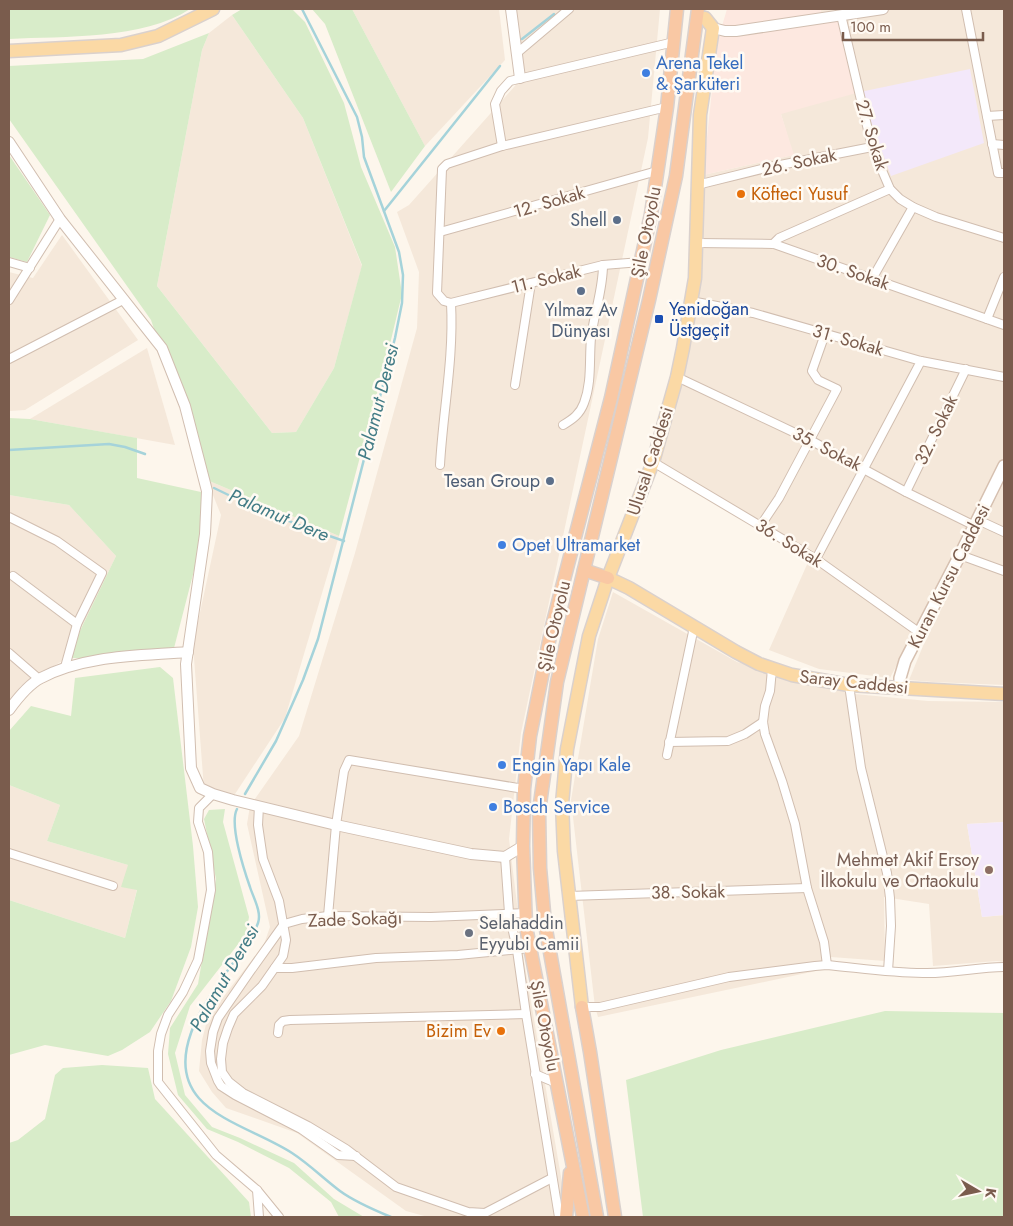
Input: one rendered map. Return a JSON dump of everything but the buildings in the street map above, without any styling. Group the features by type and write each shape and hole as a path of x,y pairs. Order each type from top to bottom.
{"highway":[{"path":"672,9 674,42"},
{"name":"Şile Otoyolu","path":"583,1217 526,928 522,846 524,789 530,736 552,626 611,398 651,214 667,107 677,9"},
{"name":"Şile Otoyolu","path":"597,1217 545,924 539,858 539,811 557,682 649,300 676,176 705,16"},
{"path":"584,570 608,578"},
{"path":"582,1007 615,1217"},
{"path":"566,1217 571,1158"}],"main road":[{"path":"9,51 121,45 158,36 213,9"},
{"name":"Ulusal Caddesi","path":"582,1007 564,851 562,804 567,749 589,636 608,578 653,462 677,377 692,301 697,243 697,185 705,16"},
{"name":"Kuran Kursu Caddesi","path":"900,688 904,661 1004,467"},
{"name":"Saray Caddesi","path":"608,578 629,588 736,652 772,669 792,675 849,685 1004,694"}],"street":[{"path":"511,9 520,78"},
{"path":"517,53 568,9"},
{"path":"705,16 725,31 736,31 849,12 882,9"},
{"path":"966,9 998,173 1004,173"},
{"name":"27. Sokak","path":"849,12 872,147 890,190 900,200 912,207 1004,238"},
{"path":"502,146 495,104 510,81 674,42"},
{"path":"440,465 453,329 451,303 444,301 437,293 442,169 447,164 502,146 667,107"},
{"path":"987,116 1004,115"},
{"path":"9,142 60,219 162,348 185,406 207,491 205,534 186,664 191,768 200,788 213,794 336,825 472,854 505,857 522,846"},
{"path":"992,144 1004,145"},
{"name":"26. Sokak","path":"697,185 770,167 872,147"},
{"name":"12. Sokak","path":"440,232 657,171"},
{"path":"773,244 779,238 890,190"},
{"path":"872,279 912,207"},
{"path":"9,300 60,219"},
{"name":"30. Sokak","path":"697,243 773,244 1004,325"},
{"path":"9,262 30,268"},
{"name":"11. Sokak","path":"451,303 603,265 641,262"},
{"path":"563,425 578,415 584,403 591,376 591,338 603,277 603,265"},
{"path":"987,319 1004,277"},
{"path":"515,384 531,283"},
{"path":"9,359 123,300"},
{"name":"31. Sokak","path":"692,301 753,313 921,361 1004,377"},
{"path":"761,525 779,498 837,390 818,380 812,372 825,334"},
{"path":"816,559 921,361"},
{"name":"32. Sokak","path":"906,492 966,369"},
{"name":"35. Sokak","path":"677,377 810,440 906,492 976,523 1004,532"},
{"name":"36. Sokak","path":"653,462 816,559 920,633"},
{"path":"9,517 57,542 102,573 78,624 65,667"},
{"path":"960,555 1004,571"},
{"path":"12,576 78,624"},
{"path":"667,755 694,627"},
{"path":"9,710 16,700 39,679 65,667 92,661 188,652"},
{"path":"9,653 39,679"},
{"path":"772,669 770,691 765,706 763,722 765,734 795,824 807,888 824,942 827,965"},
{"path":"849,685 860,768 887,873 891,926 888,971"},
{"path":"669,742 728,741 763,722"},
{"path":"328,916 336,825 344,771 349,760 524,789"},
{"path":"213,794 199,808 198,822 208,852 211,890 205,929 198,960 183,992 168,1015 161,1034 158,1051 158,1082 216,1155 257,1190 280,1217"},
{"path":"259,806 258,825 263,859 276,894 286,940 283,956 275,968 262,986 234,1014 223,1043 221,1059 222,1072 229,1082 243,1093 308,1126 346,1149 396,1187 468,1212 485,1213 552,1178"},
{"path":"9,853 113,886"},
{"path":"505,857 509,913 517,950 559,1217"},
{"name":"38. Sokak","path":"569,896 807,888"},
{"name":"Zade Sokağı","path":"356,1156 338,1156 301,1129 220,1086 214,1074 210,1051 213,1032 218,1018 284,924 302,919 328,916 431,917 526,913"},
{"path":"275,968 292,968 376,958 458,956 531,948"},
{"path":"582,1007 600,1007 617,1004 729,977 827,965 924,974 1004,967"},
{"path":"278,1033 279,1024 290,1020 526,1014"},
{"path":"535,1074 556,1082"},
{"path":"257,1190 259,1217"}],"shaded area":[{"path":"352,9 499,9 505,60 425,146"},
{"path":"517,9 660,9 648,138 521,733 509,839 524,961 565,1200 563,1210 553,1217 428,1217 406,1211 297,1133 226,1108 212,1092 199,1071 202,1040 208,1017 264,944 270,927 247,824 250,806 299,736 355,553 417,328 419,272 397,212 409,205 521,79"},
{"path":"727,9 821,9 821,17 839,14 860,92 781,114 794,155 703,175 717,43"},
{"path":"821,9 1004,9 1004,457 890,678 819,669 769,650 813,551 655,467 683,347 703,175 793,155 781,114 821,18"},
{"path":"232,15 303,118 362,266 334,368 296,432 272,433 157,286 202,50 209,33"},
{"path":"970,69 984,143 891,176 860,92"},
{"path":"62,235 138,340 25,410 9,411 9,272 33,278"},
{"path":"147,348 175,445 30,419"},
{"path":"207,480 339,536 285,718 235,794 204,789 193,645 221,515"},
{"path":"1004,482 1004,685 909,680 923,646"},
{"path":"9,495 69,505 116,556 67,658 21,686 9,702"},
{"path":"613,592 737,662 855,694 928,701 1004,702 1004,822 967,824 982,917 1004,915 1004,962 933,966 929,904 884,897 885,961 831,957 816,971 598,1017 595,1007 571,800 598,639"},
{"path":"9,785 60,805 47,841 128,865 137,889 125,938 9,900"},
{"name":"Mehmet Akif Ersoy İlkokulu ve Ortaokulu","path":"1004,822 1004,915 982,917 967,824"}],"green space":[{"path":"9,9 190,9 171,19 127,31 78,36 9,39"},
{"path":"242,9 292,9 305,22 344,103 361,167 395,247 402,294 339,536 207,480 200,465 151,320 9,119 9,66 143,59 209,33 202,50 157,286 272,433 296,432 334,368 362,265 303,118 232,15"},
{"path":"312,9 352,9 425,146 391,192 325,24"},
{"path":"9,155 50,215 27,262 9,257"},
{"path":"9,418 30,419 137,438 137,478 201,492 206,524 173,652 159,659 67,658 116,556 69,505 9,495"},
{"path":"160,667 173,678 193,846 198,907 191,947 171,1001 150,1032 122,1050 108,1056 45,1045 9,1055 9,900 125,938 137,890 121,887 128,865 47,841 60,805 9,785 9,731 31,706 71,716 75,678"},
{"path":"225,809 223,822 249,917 246,934 190,1006 175,1053 185,1095 212,1127 294,1163 334,1199 364,1217 339,1217 331,1202 289,1168 238,1142 207,1129 178,1095 168,1054 170,1028 198,984 216,879 204,819 209,810"},
{"path":"885,1011 1004,1013 1004,1217 643,1217 626,1080 721,1050"},
{"path":"102,1065 148,1068 155,1099 249,1202 251,1217 9,1217 9,1143 18,1140 45,1119 55,1075 63,1068"}],"waterway":[{"name":"Palamut Deresi","path":"245,794 276,741 303,680 318,639 395,338 402,303 403,275 399,252 364,157 357,117 302,9"},
{"path":"522,39 554,14"},
{"path":"384,211 500,66"},
{"name":"Palamut Dere","path":"9,450 109,444 145,454"},
{"name":"Palamut Dere","path":"214,488 278,517 344,541"},
{"name":"Palamut Deresi","path":"237,809 235,825 238,847 258,909 259,919 252,936 212,993 195,1023 185,1059 188,1080 198,1097 213,1111 292,1153 352,1199 391,1217"}],"place":[{"name":"Arena Tekel & Şarküteri","path":"646,73"},
{"name":"Köfteci Yusuf","path":"741,194"},
{"name":"Shell","path":"617,220"},
{"name":"Yılmaz Av Dünyası","path":"581,291"},
{"name":"Yenidoğan Üstgeçit","path":"659,319"},
{"name":"Tesan Group","path":"550,481"},
{"name":"Opet Ultramarket","path":"502,545"},
{"name":"Engin Yapı Kale","path":"502,765"},
{"name":"Bosch Service","path":"493,807"},
{"name":"Mehmet Akif Ersoy İlkokulu ve Ortaokulu","path":"989,870"},
{"name":"Selahaddin Eyyubi Camii","path":"469,933"},
{"name":"Bizim Ev","path":"501,1031"}]}
